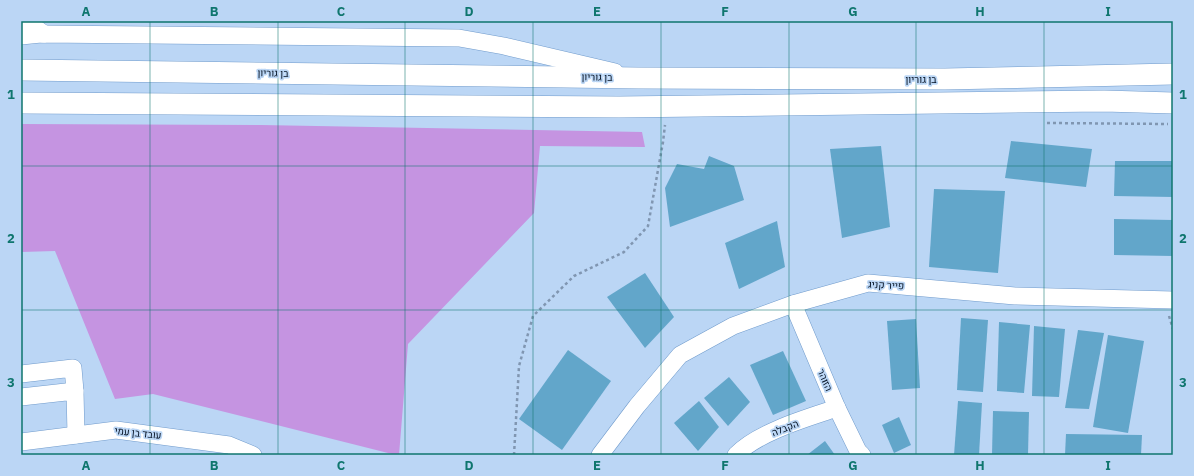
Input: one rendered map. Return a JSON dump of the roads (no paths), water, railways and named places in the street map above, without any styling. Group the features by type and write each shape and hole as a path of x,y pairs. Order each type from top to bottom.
{"main road":[{"name":"בן גוריון","path":"21,70 638,78 945,79 1173,74"},
{"path":"21,103 611,107 1104,101 1173,103"}],"street":[{"path":"26,21 44,34"},
{"path":"21,36 44,34 460,38 504,46 638,78"},
{"name":"פייר קניג","path":"600,455 637,406 680,355 733,326 793,304 868,283 1015,296 1173,300"},
{"name":"הזוהר","path":"793,304 837,408 858,451 862,455"},
{"path":"21,374 73,368 76,435"},
{"path":"21,397 75,391"},
{"name":"פייר קניג","path":"611,455 637,406"},
{"name":"הקבלה","path":"736,455 743,448 776,430 837,408"},
{"name":"עובד בן עמי","path":"21,442 116,430 229,445 253,455"}]}
